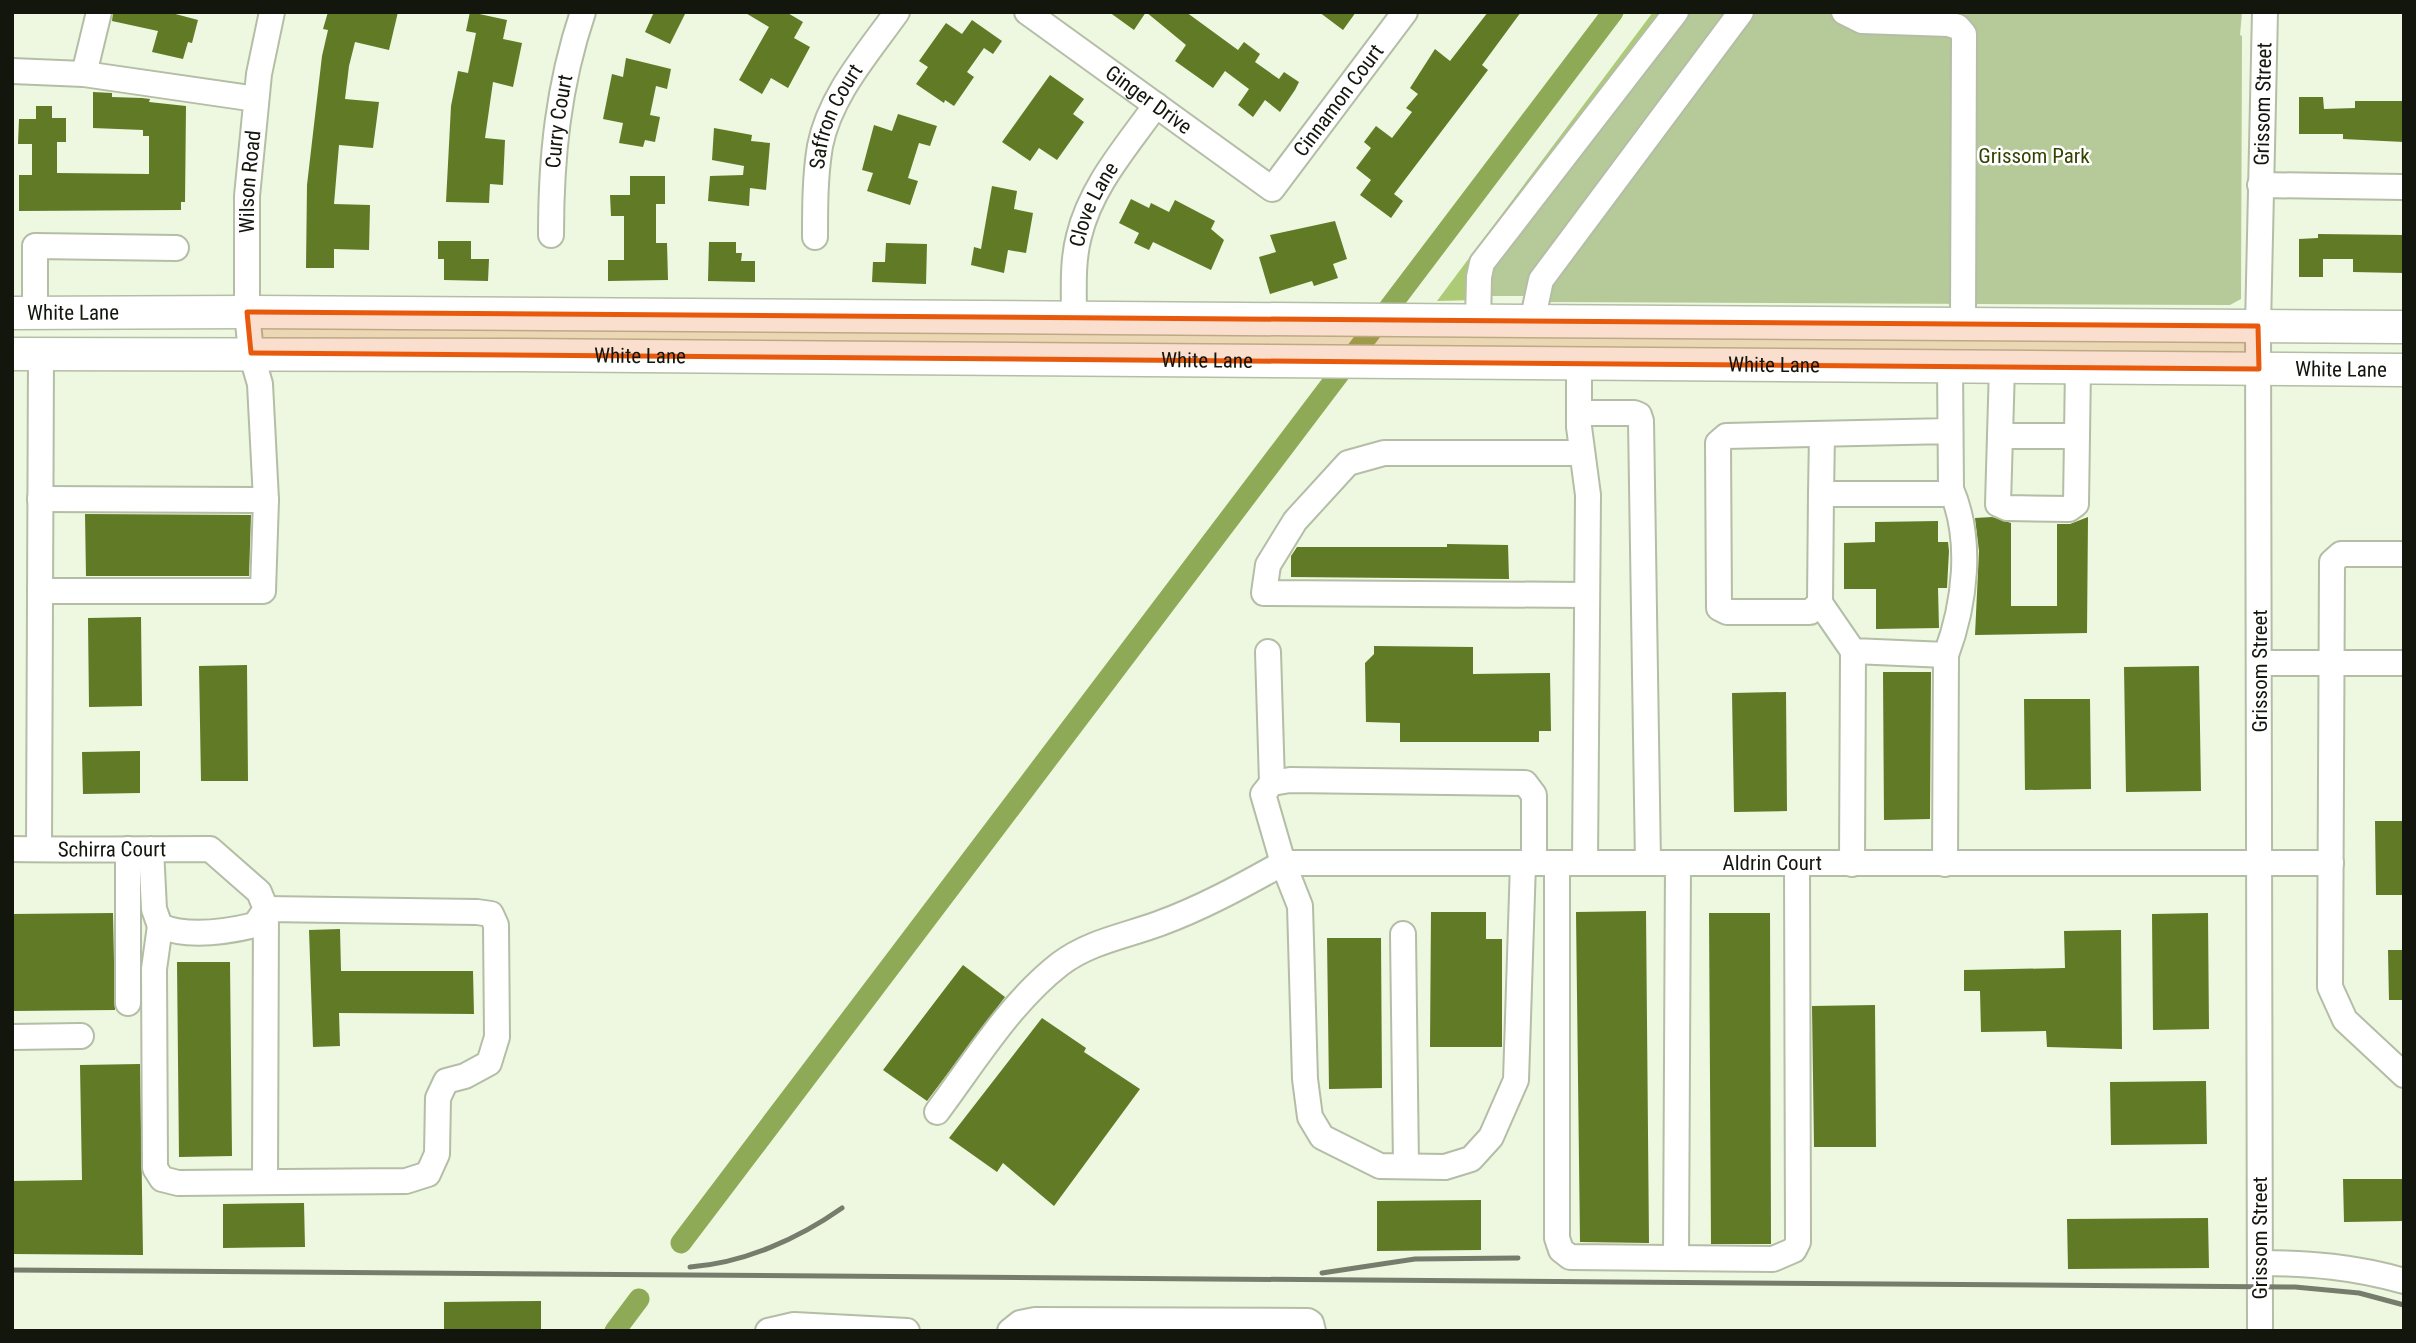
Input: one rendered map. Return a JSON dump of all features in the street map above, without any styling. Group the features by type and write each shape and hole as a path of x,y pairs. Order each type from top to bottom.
{"main road":[{"name":"White Lane","path":"24,313 247,312 2404,327"},
{"path":"901,358 1051,341 1061,336 1074,318"},
{"path":"1437,364 1512,343 1532,322"},
{"path":"1662,364 1685,345 1847,324"},
{"name":"White Lane","path":"27,355 901,358 2404,370"}],"street":[{"path":"84,74 99,12"},
{"name":"Wilson Road","path":"40,591 264,591 266,500 260,384 251,354 247,312 247,196 256,99 272,12"},
{"name":"Curry Court","path":"551,235 553,141 559,97 583,12"},
{"name":"Saffron Court","path":"815,237 816,173 830,114 844,86 897,12"},
{"name":"Ginger Drive","path":"1027,12 1272,189"},
{"name":"Cinnamon Court","path":"1272,189 1405,12"},
{"path":"1478,322 1482,263 1676,12"},
{"path":"1532,322 1541,280 1741,12"},
{"path":"1844,12 1863,22 1950,24 1964,34 1963,324"},
{"name":"Grissom Street","path":"2260,1331 2258,326 2264,12"},
{"path":"12,71 84,74 256,99"},
{"name":"Clove Lane","path":"1074,318 1075,264 1088,208 1099,185 1156,105"},
{"path":"2260,185 2404,187"},
{"path":"24,313 35,246 176,248"},
{"path":"27,355 40,499 39,849"},
{"path":"1579,364 1578,413 1587,495 1585,863"},
{"path":"1945,864 1945,654 1963,600 1959,508 1951,489 1950,366"},
{"path":"2001,367 1998,504 2007,508 2056,509 2068,509 2076,503 2078,367"},
{"path":"1578,413 1633,413 1639,415 1641,421 1648,863"},
{"path":"1820,603 1810,612 1727,612 1719,608 1718,443 1726,436 1950,431"},
{"path":"1822,434 1820,603 1853,651 1852,864"},
{"path":"2000,436 2077,436"},
{"path":"1582,453 1384,453 1348,463 1295,520 1268,565 1264,593 1586,595"},
{"path":"1821,494 1942,494 1951,489"},
{"path":"40,499 266,500"},
{"path":"2404,554 2341,554 2332,562 2330,662 2330,988 2345,1020 2404,1075"},
{"path":"1853,651 1945,654"},
{"path":"1268,652 1272,783 1263,794 1263,804 1300,906 1305,1079 1310,1117 1322,1137 1380,1166 1445,1167 1471,1159 1490,1137 1516,1080 1538,863"},
{"path":"2260,663 2404,663"},
{"path":"1272,783 1290,780 1525,783 1534,795 1557,1238 1561,1250 1570,1258 1773,1259 1794,1250 1798,1242 1797,863"},
{"name":"Schirra Court","path":"12,849 210,849 259,892 266,909"},
{"path":"139,849 160,926 154,969 155,1168 162,1179 178,1183 406,1181 428,1174 437,1154 438,1098 446,1081 465,1076 489,1062 497,1037 496,925 491,914 266,909"},
{"path":"128,1003 139,849"},
{"path":"937,1112 1016,1006 1060,964 1091,945 1160,923 1232,892 1283,863"},
{"name":"Aldrin Court","path":"1283,863 2331,863"},
{"path":"1676,1258 1678,863"},
{"path":"160,926 175,932 231,931 255,925 266,909"},
{"path":"265,1182 266,909"},
{"path":"1403,934 1406,1166"},
{"path":"12,1037 80,1036"},
{"path":"2260,1263 2313,1263 2356,1268 2404,1281"},
{"path":"1010,1331 1020,1323 1035,1320 1308,1321 1313,1331"},
{"path":"768,1331 794,1325 830,1325 907,1331"}],"highlighted area":[{"path":"247,312 1074,318 2258,326 2259,369 251,353"}],"green space":[{"path":"1653,12 1665,12 1513,215 1474,300 1437,301"},
{"name":"Grissom Park","path":"1658,12 2242,12 2241,299 2230,305 1548,302 1548,296 1444,296"}],"building":[{"path":"113,12 168,12 198,20 192,43 188,42 183,59 152,52 158,31 112,21"},
{"path":"328,12 398,12 389,50 355,42 349,66 345,99 379,102 373,148 339,145 334,204 370,205 369,250 334,249 334,268 306,268 307,185 322,56 328,30 323,29"},
{"path":"470,12 507,20 503,39 522,43 513,87 493,82 485,138 505,140 503,185 490,184 489,203 446,202 451,106 458,71 468,73 476,33 466,31"},
{"path":"654,12 686,12 670,44 645,32"},
{"path":"744,12 786,12 803,22 794,38 810,47 788,88 771,78 762,94 739,80 769,27"},
{"path":"1109,12 1146,12 1134,30"},
{"path":"1146,12 1186,12 1238,50 1244,42 1260,54 1255,62 1279,79 1284,72 1299,82 1280,112 1265,100 1253,117 1238,105 1249,89 1225,71 1213,88 1175,61 1186,45"},
{"path":"1319,12 1356,12 1343,30"},
{"path":"1488,12 1521,12 1482,65 1488,70 1394,194 1403,201 1391,218 1360,195 1371,180 1356,168 1371,148 1364,142 1376,126 1392,138 1412,112 1406,108 1418,94 1410,88 1435,49 1450,61"},
{"path":"972,20 1002,41 993,54 984,48 967,72 974,77 954,106 945,100 944,103 916,84 928,67 919,61 946,23 962,34"},
{"path":"626,58 671,69 667,89 656,86 650,115 660,117 655,142 645,140 643,147 619,143 623,123 603,119 612,74 623,77"},
{"path":"1050,75 1084,99 1073,114 1084,122 1057,160 1039,148 1030,161 1002,142"},
{"path":"93,92 112,93 112,97 142,98 150,99 149,102 186,106 185,202 181,202 181,210 19,211 19,175 32,175 32,144 18,144 19,119 36,119 36,106 52,106 52,118 66,118 66,142 57,142 57,173 149,174 149,136 143,136 143,130 93,128"},
{"path":"2299,97 2323,97 2324,109 2355,108 2355,101 2404,101 2404,142 2343,139 2343,134 2299,134"},
{"path":"898,114 937,126 930,146 919,143 908,178 918,181 910,205 867,191 873,173 862,170 874,125 892,131"},
{"path":"714,128 752,135 751,141 770,143 766,190 750,188 749,206 708,201 710,176 743,175 744,166 712,160"},
{"path":"630,176 665,176 665,204 656,204 656,243 667,243 668,280 608,281 608,260 624,260 624,216 611,216 610,195 630,195"},
{"path":"992,186 1017,191 1014,209 1033,213 1026,253 1008,250 1004,273 971,265 974,247 981,249"},
{"path":"1131,199 1149,208 1151,203 1169,212 1175,200 1215,221 1211,229 1224,240 1211,270 1153,242 1149,250 1134,243 1139,233 1119,223"},
{"path":"1335,221 1347,259 1333,264 1338,278 1314,286 1312,281 1270,294 1259,257 1276,252 1270,235"},
{"path":"2318,234 2404,235 2404,273 2353,272 2353,259 2323,259 2323,277 2299,277 2299,239 2318,238"},
{"path":"438,241 471,241 471,259 489,259 488,281 444,280 444,259 438,259"},
{"path":"709,242 736,242 736,253 742,253 741,261 755,261 755,282 708,281"},
{"path":"886,243 927,244 926,284 872,282 873,262 885,262"},
{"path":"85,514 251,515 249,576 86,576"},
{"path":"1992,517 2011,523 2011,606 2057,606 2057,524 2070,524 2088,517 2087,633 1975,635 1979,551 1975,518"},
{"path":"1938,521 1938,542 1948,542 1949,551 1947,588 1938,588 1939,628 1876,629 1876,589 1844,589 1844,543 1875,542 1875,522"},
{"path":"1447,544 1508,545 1509,579 1291,577 1291,556 1297,547 1447,547"},
{"path":"141,617 142,706 89,707 88,618"},
{"path":"1374,646 1473,647 1473,674 1550,673 1551,731 1539,731 1539,742 1400,742 1400,723 1366,722 1365,663 1374,654"},
{"path":"247,665 248,781 201,781 199,666"},
{"path":"2199,666 2201,791 2126,792 2124,667"},
{"path":"1883,672 1931,672 1930,819 1884,820"},
{"path":"1786,692 1787,811 1734,812 1732,693"},
{"path":"2024,699 2090,699 2091,789 2025,790"},
{"path":"140,751 140,793 83,794 82,752"},
{"path":"2375,821 2404,821 2404,895 2376,895"},
{"path":"1646,911 1649,1243 1580,1242 1576,912"},
{"path":"1431,912 1486,912 1486,939 1502,939 1502,1047 1430,1047"},
{"path":"113,913 115,1010 12,1011 12,914"},
{"path":"1709,913 1770,913 1771,1244 1711,1244"},
{"path":"2208,913 2209,1029 2153,1030 2152,914"},
{"path":"340,929 341,971 473,971 474,1014 339,1013 340,1046 313,1047 309,930"},
{"path":"2121,930 2122,1049 2047,1047 2046,1031 1981,1032 1980,991 1964,991 1964,970 2065,968 2064,931"},
{"path":"1327,938 1381,938 1382,1088 1329,1089"},
{"path":"2388,950 2404,950 2404,1000 2389,1000"},
{"path":"177,962 230,962 232,1156 179,1157"},
{"path":"963,965 1005,997 927,1101 883,1070"},
{"path":"1875,1005 1876,1147 1814,1147 1812,1006"},
{"path":"1042,1018 1086,1048 1084,1052 1140,1089 1054,1206 1003,1163 997,1172 949,1138"},
{"path":"140,1064 143,1255 12,1254 12,1181 82,1180 80,1065"},
{"path":"2206,1081 2207,1144 2111,1145 2110,1082"},
{"path":"2343,1179 2404,1179 2404,1221 2344,1222"},
{"path":"1481,1200 1481,1250 1377,1251 1377,1201"},
{"path":"304,1203 305,1247 223,1248 223,1204"},
{"path":"2208,1218 2209,1268 2068,1269 2067,1219"},
{"path":"541,1301 541,1331 444,1331 444,1302"}],"waterway":[{"path":"681,1243 1613,12"},
{"path":"615,1331 639,1299"}],"railway":[{"path":"690,1267 710,1265 770,1248 807,1230 842,1208"},
{"path":"1322,1273 1415,1259 1518,1258"},
{"path":"12,1270 2295,1287 2359,1293 2404,1305"}]}
